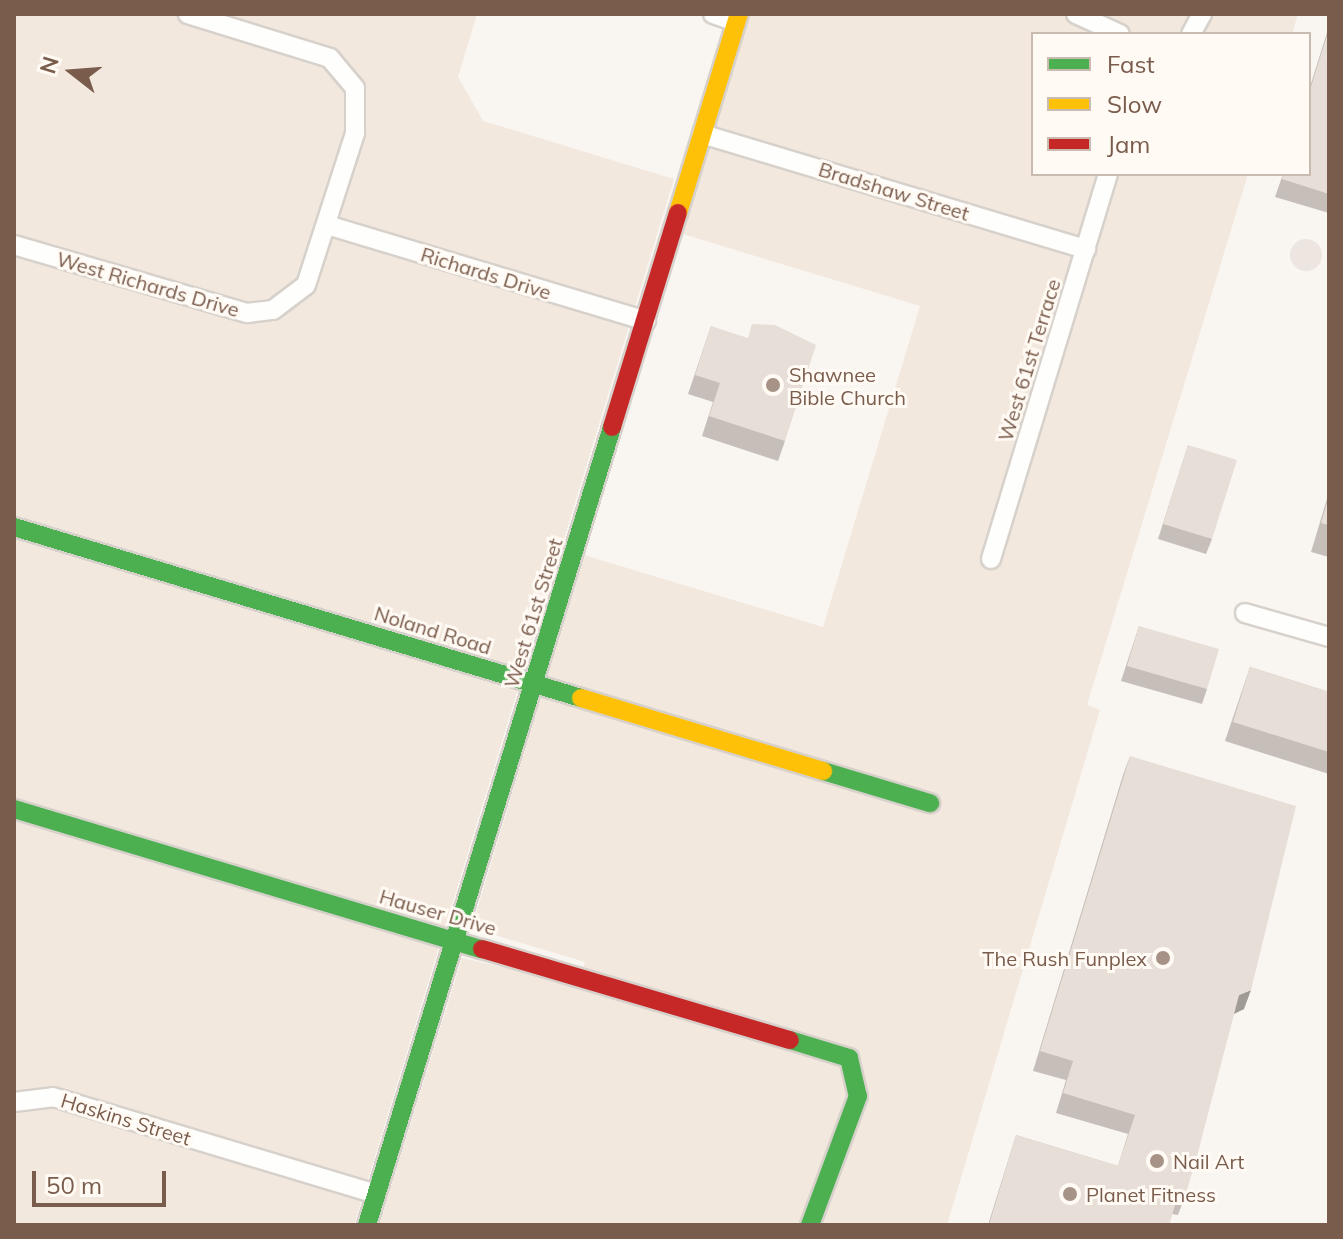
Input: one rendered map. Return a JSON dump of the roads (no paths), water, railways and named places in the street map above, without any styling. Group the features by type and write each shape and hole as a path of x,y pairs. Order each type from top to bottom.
{"street":[{"name":"West Richards Drive","path":"14,245 247,313 273,310 306,285 327,225 359,107 345,71 313,51 188,14"},
{"path":"713,14 737,18"},
{"path":"1076,14 1116,32"},
{"path":"1192,32 1202,14"},
{"name":"West 61st Street","path":"367,1225 737,18"},
{"name":"Bradshaw Street","path":"702,134 1086,249"},
{"name":"West 61st Terrace","path":"991,559 1107,176"},
{"name":"Richards Drive","path":"327,225 646,321"},
{"name":"Noland Road","path":"14,527 930,803"},
{"path":"1245,613 1329,637"},
{"name":"Hauser Drive","path":"14,809 849,1058 858,1096 810,1225"},
{"name":"Haskins Street","path":"14,1102 53,1097 376,1194"}],"place":[{"name":"Shawnee Bible Church","path":"773,385"},
{"name":"The Rush Funplex","path":"1163,958"},
{"name":"Nail Art","path":"1157,1161"},
{"name":"Planet Fitness","path":"1070,1194"}]}
